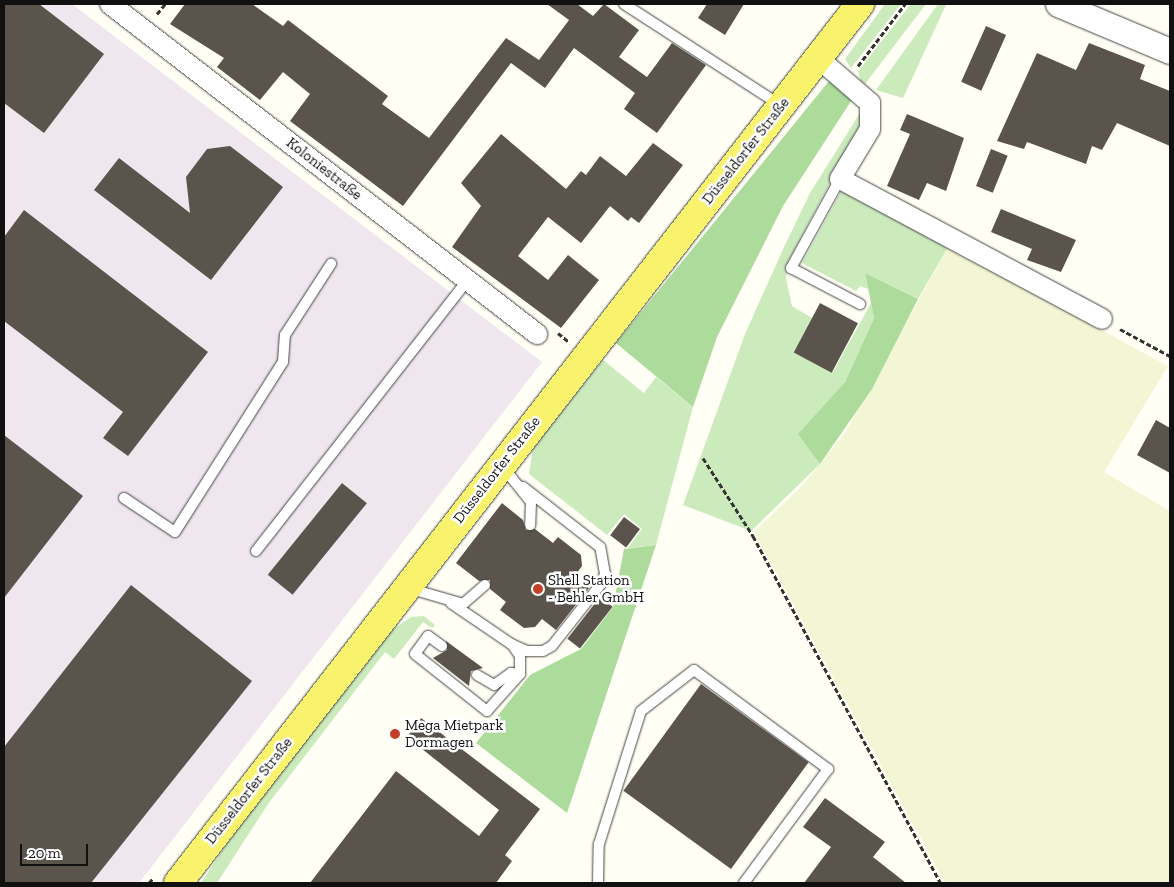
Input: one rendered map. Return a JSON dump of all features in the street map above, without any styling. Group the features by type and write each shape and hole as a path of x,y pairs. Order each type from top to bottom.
{"main road":[{"name":"Düsseldorfer Straße","path":"178,883 860,4"}],"street":[{"name":"Koloniestraße","path":"110,4 537,334"},
{"path":"1058,4 1170,51"},
{"path":"818,58 847,80 870,104 870,129 840,179 1102,319"}],"lane":[{"path":"624,4 781,106"},
{"path":"840,179 791,268 860,304"},
{"path":"124,498 175,532 283,362 285,335 331,264"},
{"path":"256,551 468,280"},
{"path":"407,588 452,603 511,644 527,652 552,646 605,574 600,547 594,540 523,486 501,465"},
{"path":"523,486 531,502 530,525"},
{"path":"452,603 474,599 485,585"},
{"path":"442,646 428,636 415,654 487,711 520,674 520,656 511,644"},
{"path":"598,883 599,844 641,711 694,670 828,769 744,883"},
{"path":"477,675 494,685 510,673 520,674"}],"path":[{"path":"847,80 905,4"},
{"path":"1102,319 1170,356"},
{"path":"537,334 546,324 587,356"},
{"path":"703,458 752,536 941,883"}],"shaded area":[{"path":"4,4 72,4 542,362 139,883 4,883"}],"green space":[{"path":"885,4 901,4 851,68 845,59"},
{"path":"911,4 926,4 865,84 861,82 858,71"},
{"path":"938,4 946,5 903,98 876,90"},
{"path":"829,81 853,98 783,206 717,337 693,407 616,343"},
{"path":"860,113 861,125 789,260 786,278 792,306 812,318 794,353 833,372 871,303 874,318 845,382 799,434 820,464 751,531 683,505 745,334 784,247 810,193"},
{"path":"842,190 948,247 918,299 865,273 868,289 860,286 856,291 802,263"},
{"path":"948,247 1168,366 1104,472 1170,511 1170,883 945,883 754,532 802,486 845,433"},
{"path":"865,273 918,299 872,389 820,464 798,434 845,382 874,318"},
{"path":"603,360 644,393 656,377 693,407 656,545 628,548 642,529 624,514 607,535 529,474 533,448"},
{"path":"656,545 567,813 476,743 530,675 581,649 613,607 624,549"},
{"path":"424,616 435,625 432,628 423,622 394,659 385,652 268,804 217,883 201,883 248,811 388,633 411,617"}],"building":[{"path":"4,4 39,4 104,54 44,133 4,103"},
{"path":"185,4 252,4 283,26 288,20 388,96 382,104 429,138 506,38 539,60 569,20 547,4 577,4 593,16 604,4 639,30 619,57 647,77 672,43 706,65 657,133 624,109 635,93 574,48 545,88 511,63 403,206 290,121 310,94 283,72 260,100 217,67 224,58 170,24"},
{"path":"707,4 744,4 725,35 698,18"},
{"path":"986,26 1006,35 981,91 961,82"},
{"path":"1089,43 1145,65 1140,79 1170,91 1170,146 1117,123 1102,150 1092,146 1086,164 1027,142 1024,149 997,141 1037,53 1076,70"},
{"path":"907,114 964,138 946,191 927,183 919,200 887,186 910,134 900,130"},
{"path":"501,134 566,189 581,171 586,175 600,156 626,176 653,143 683,165 639,223 631,217 628,221 610,206 581,243 548,217 518,256 548,280 568,255 599,280 561,328 452,247 481,206 461,183"},
{"path":"230,146 283,187 211,280 94,190 119,158 190,213 186,177 207,149"},
{"path":"991,149 1008,156 993,193 976,186"},
{"path":"1001,209 1076,240 1061,272 1027,260 1032,249 991,232"},
{"path":"24,210 208,352 128,456 103,438 123,412 4,321 4,237"},
{"path":"820,303 858,323 832,373 794,352"},
{"path":"1156,420 1170,428 1170,473 1137,455"},
{"path":"4,435 83,496 4,598"},
{"path":"342,483 367,503 293,595 268,575"},
{"path":"502,503 523,520 526,530 535,529 553,543 558,537 581,555 582,566 574,577 589,588 556,630 542,619 535,627 524,628 500,610 506,602 490,589 490,580 479,581 456,563"},
{"path":"624,517 640,529 626,547 610,535"},
{"path":"131,585 252,681 91,883 4,883 4,747"},
{"path":"600,597 613,607 580,649 567,639"},
{"path":"446,641 483,668 471,671 469,686 433,658 447,650"},
{"path":"701,684 809,762 731,869 623,791"},
{"path":"421,718 540,809 505,855 512,861 496,883 310,883 396,771 479,836 499,810 407,737"},
{"path":"825,798 885,842 873,857 906,883 804,883 831,847 803,827"}],"place":[{"name":"Shell Station - Behler GmbH","path":"538,589"},
{"name":"Mega Mietpark Dormagen","path":"395,734"}]}
